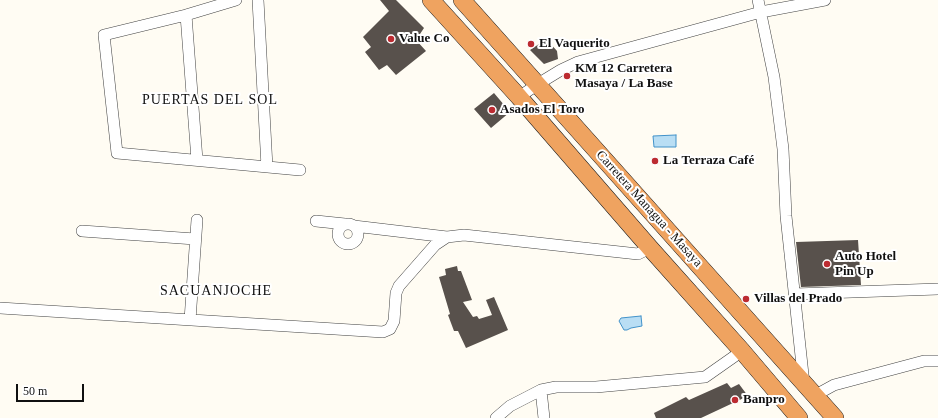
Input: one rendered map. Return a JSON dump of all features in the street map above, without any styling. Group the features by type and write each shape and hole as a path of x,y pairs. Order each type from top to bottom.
{"highway":[{"name":"Carretera Managua - Masaya","path":"432,0 742,351 799,418"},
{"name":"Carretera Managua - Masaya","path":"462,0 833,417"}],"street":[{"path":"236,0 186,15 104,35 117,153 300,170"},
{"path":"258,0 267,167"},
{"path":"758,0 774,77 783,149 786,216 795,294 809,390 834,385 924,361 938,361"},
{"path":"519,98 538,84 578,62 761,12 825,0"},
{"path":"186,15 197,160"},
{"path":"190,320 197,220"},
{"path":"316,221 447,237 464,235 638,254 650,248"},
{"path":"82,231 195,238"},
{"path":"0,308 383,332 390,329 394,321 396,294 399,286 435,244 447,237"},
{"path":"795,294 938,290"},
{"path":"496,418 510,406 541,390 556,387 596,387 705,377 742,351"},
{"path":"541,390 544,418"}],"water":[{"path":"676,135 676,147 654,147 653,136"},
{"path":"641,316 642,326 627,330 624,330 619,321 621,318"}],"building":[{"name":"Value Co","path":"380,0 396,0 424,28 416,40 426,51 396,75 387,65 379,70 365,52 371,47 363,37 389,11"},
{"path":"548,41 557,51 558,59 544,64 530,50 539,44 542,46"},
{"name":"Asados El Toro","path":"494,93 510,112 491,128 474,109"},
{"name":"Auto Hotel Pin Up","path":"858,240 861,285 801,287 796,242"},
{"path":"457,266 458,271 461,271 472,300 463,302 473,317 477,316 479,319 492,315 486,300 494,297 508,330 466,348 458,331 454,331 448,315 450,314 439,277 446,275 445,269"},
{"path":"727,383 731,388 739,384 748,396 701,418 656,418 654,413 686,397 689,400"}],"place":[{"name":"Value Co","path":"391,39"},
{"name":"El Vaquerito","path":"531,44"},
{"name":"KM 12 Carretera Masaya / La Base","path":"567,76"},
{"name":"Asados El Toro","path":"492,110"},
{"name":"La Terraza Café","path":"655,161"},
{"name":"Auto Hotel Pin Up","path":"827,264"},
{"name":"Villas del Prado","path":"746,299"},
{"name":"Banpro","path":"735,400"}],"district":[{"name":"PUERTAS DEL SOL","path":"210,100"},
{"name":"SACUANJOCHE","path":"216,291"}]}
